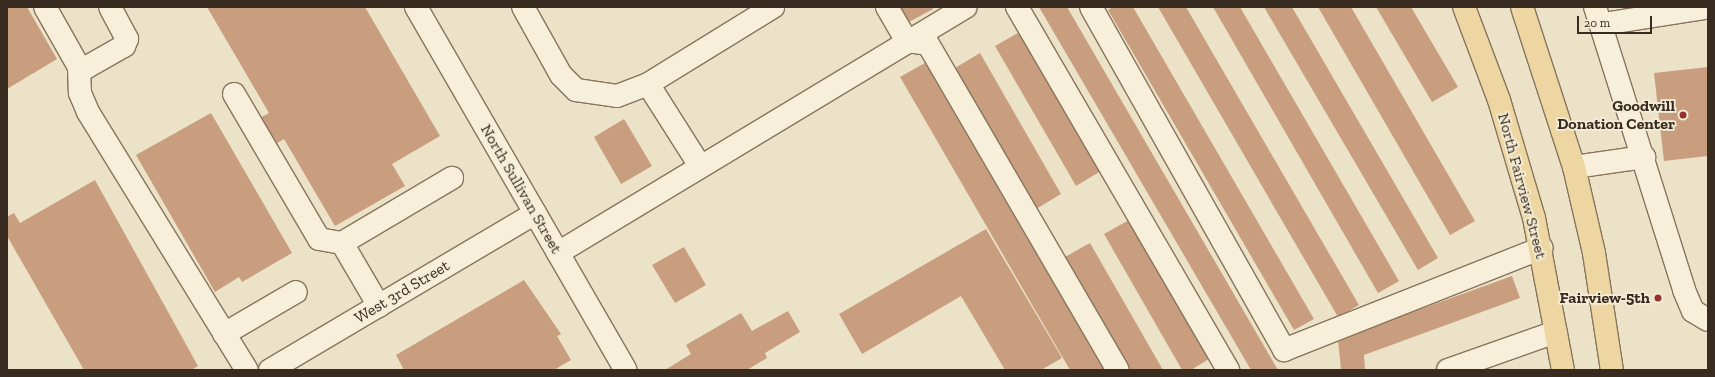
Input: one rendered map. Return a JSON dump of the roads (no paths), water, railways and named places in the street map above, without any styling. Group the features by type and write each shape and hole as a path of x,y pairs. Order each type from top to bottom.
{"main road":[{"name":"North Fairview Street","path":"1464,7 1516,154 1540,248 1563,370"},
{"path":"1522,7 1574,167 1594,253 1612,370"}],"street":[{"path":"45,7 79,67 80,93 88,112 246,370"},
{"path":"79,67 87,67 124,46 127,39 110,7"},
{"name":"North Sullivan Street","path":"416,7 626,370"},
{"path":"522,7 561,75 576,90 617,96 648,84 773,7"},
{"path":"887,7 907,41"},
{"path":"558,253 907,41 966,7"},
{"path":"1017,7 1228,370"},
{"path":"1091,7 1284,350 1540,248"},
{"path":"1704,8 1599,16 1644,157 1684,290 1693,310 1708,320"},
{"path":"907,41 928,44 1118,370"},
{"path":"648,84 700,166"},
{"path":"234,94 319,239 342,243 452,178"},
{"path":"1574,167 1644,157"},
{"name":"West 3rd Street","path":"270,370 535,213"},
{"path":"342,243 379,306"},
{"path":"224,334 296,292"},
{"path":"1448,370 1556,332"}],"place":[{"name":"Goodwill Donation Center","path":"1683,115"},
{"name":"Fairview-5th","path":"1658,298"}]}
